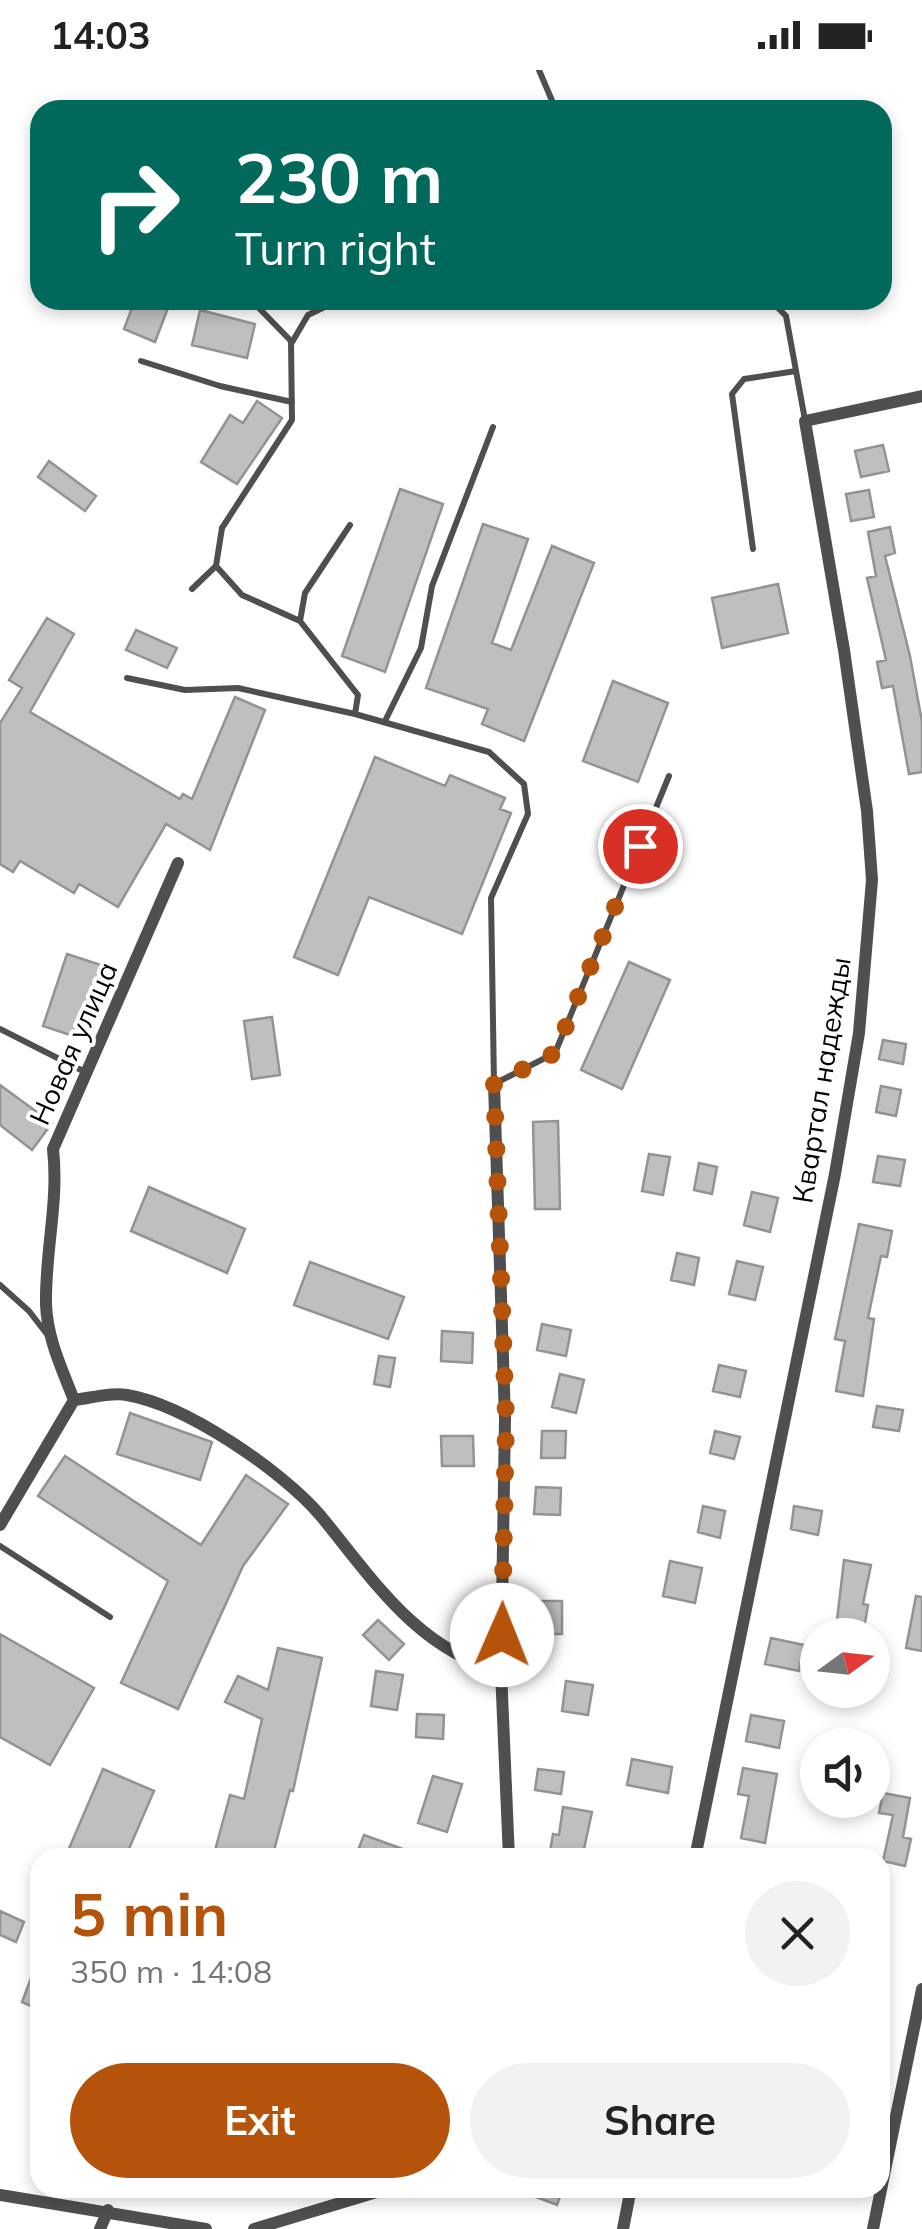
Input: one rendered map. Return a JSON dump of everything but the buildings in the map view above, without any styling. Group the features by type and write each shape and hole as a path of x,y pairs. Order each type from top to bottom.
{"street":[{"path":"805,421 922,396"},
{"name":"Квартал надежды","path":"697,1848 835,1174 859,1033 872,880 867,811 844,650 805,421"},
{"name":"Новая улица","path":"74,1400 50,1338 46,1303 57,1185 53,1149 178,863"},
{"path":"494,1084 506,1419 501,1671 509,1848"},
{"path":"0,1525 74,1400 123,1394 160,1403 217,1432 296,1492 319,1514 385,1598 452,1654 501,1671"},
{"path":"890,2145 922,1988"},
{"path":"0,2196 108,2210 206,2229"},
{"path":"254,2229 357,2198"},
{"path":"623,2229 629,2198"},
{"path":"873,2229 879,2198"},
{"path":"100,2229 108,2210"}],"lane":[{"path":"538,70 552,100"},
{"path":"261,310 291,341"},
{"path":"192,589 216,566 222,528 292,420 291,341 308,315 318,310"},
{"path":"780,310 786,316 805,421"},
{"path":"141,361 292,404"},
{"path":"753,550 732,394 744,379 796,370"},
{"path":"384,721 421,648 432,586 492,427"},
{"path":"300,621 305,593 350,525"},
{"path":"216,566 242,594 300,621 358,695 354,714"},
{"path":"127,678 184,690 238,688 384,721 488,752 524,784 528,814 491,898 494,1084 555,1053 668,776"},
{"path":"0,1029 88,1073"},
{"path":"0,1285 29,1310 50,1338"},
{"path":"0,1546 110,1617"}],"route":[{"path":"502,1635 506,1419 494,1084 555,1053 640,846"}]}
